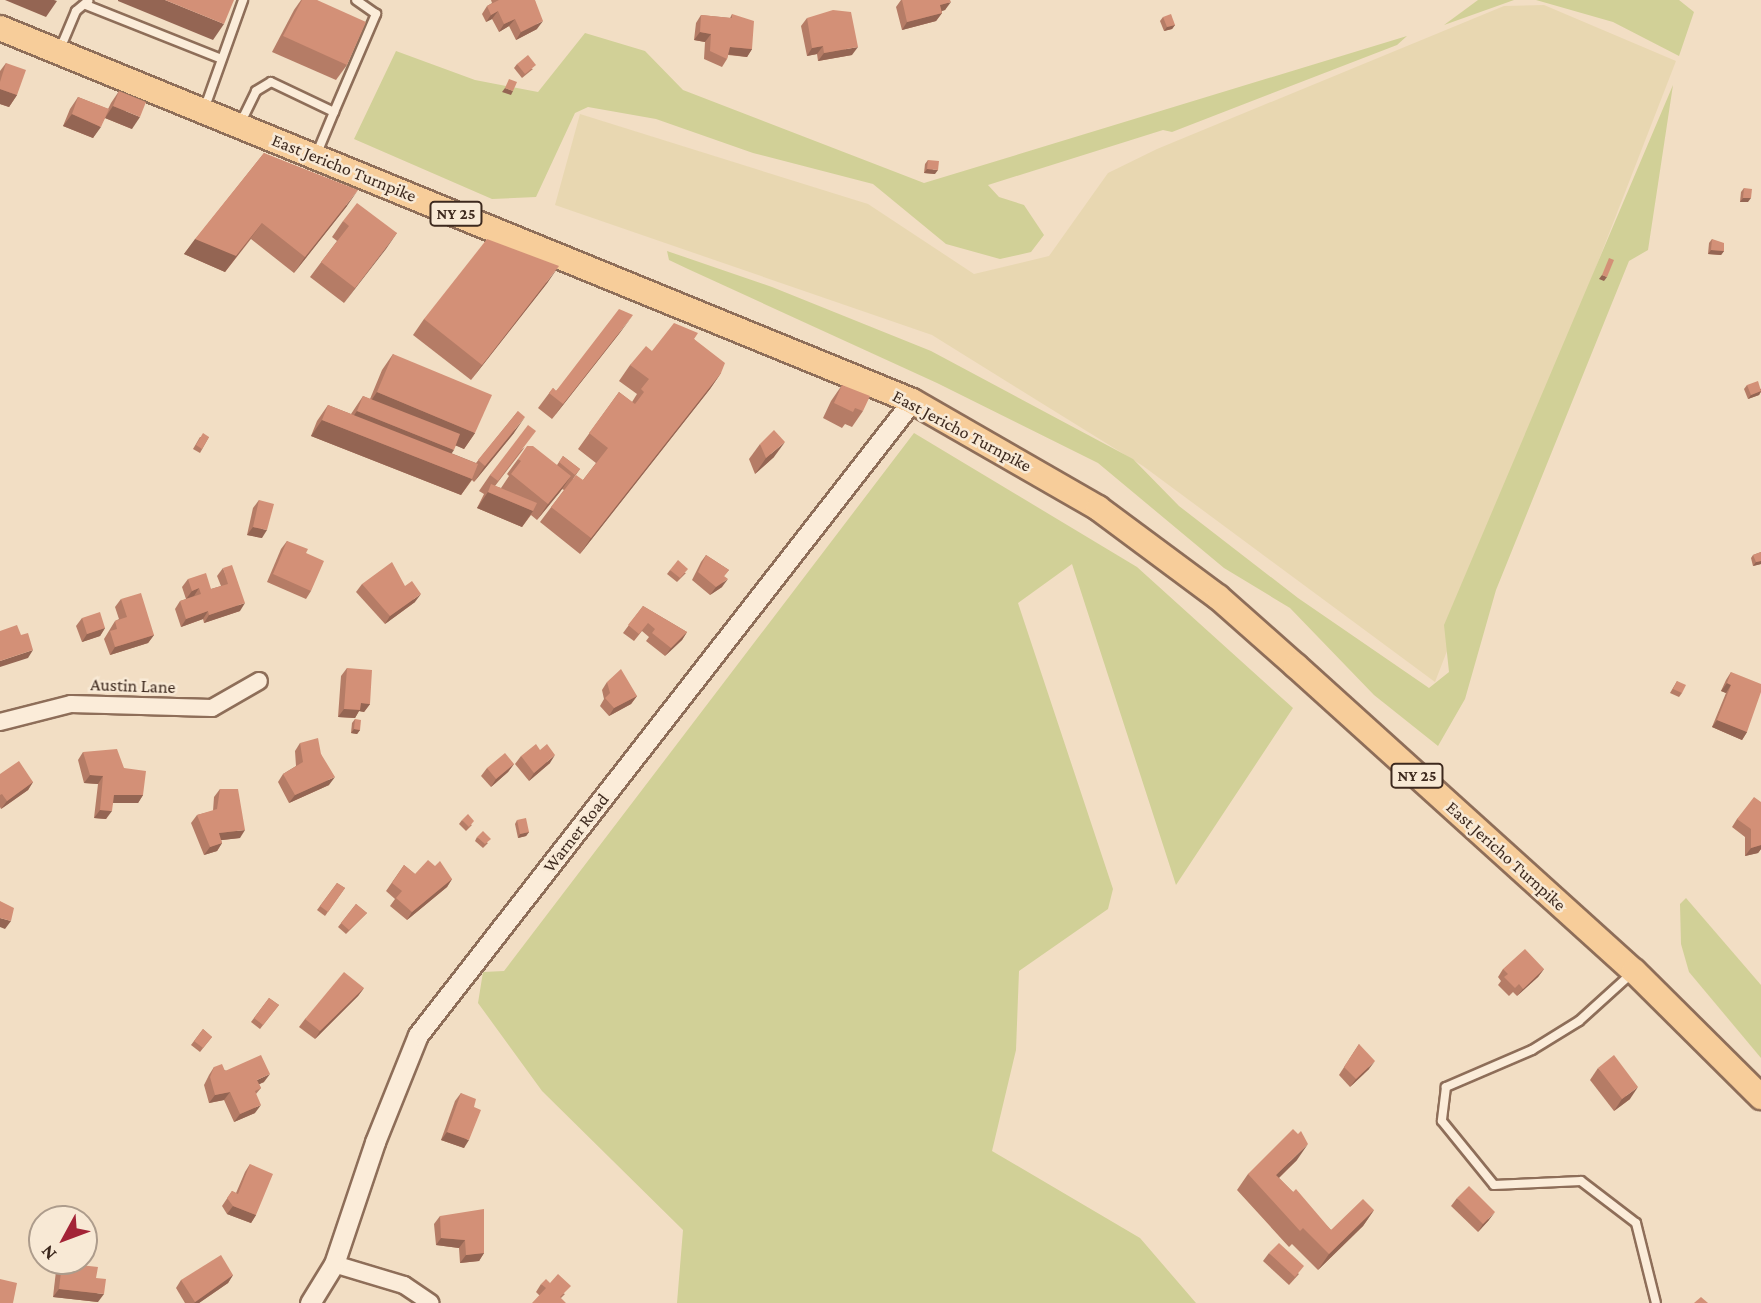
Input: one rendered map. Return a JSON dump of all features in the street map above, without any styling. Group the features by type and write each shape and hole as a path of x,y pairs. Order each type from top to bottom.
{"main road":[{"name":"East Jericho Turnpike","path":"0,28 912,401 1098,508 1175,563 1634,971 1761,1097"}],"street":[{"name":"Warner Road","path":"310,1303 334,1264 374,1142 418,1034 912,401"},
{"name":"Austin Lane","path":"0,722 71,704 212,708 259,681"},
{"path":"334,1264 404,1285 431,1303"}],"lane":[{"path":"204,110 220,69 219,58 243,0"},
{"path":"316,156 376,14 356,0"},
{"path":"59,52 76,11 87,2 219,58"},
{"path":"240,125 256,91 271,82 334,112"},
{"path":"1634,971 1578,1021 1532,1050 1446,1087 1441,1121 1494,1185 1581,1181 1636,1223 1656,1303"}],"shaded area":[{"path":"1478,0 1514,0 1444,25"},
{"path":"1536,0 1679,0 1694,12 1679,56 1613,22"},
{"path":"1544,5 1676,61 1435,682 1143,466 932,335 555,205 580,114 868,204 974,274 1049,256 1108,173 1157,149 1504,6"},
{"path":"585,33 645,51 683,90 924,183 1407,36 1397,45 1172,132 1163,130 988,185 999,197 1024,205 1044,235 1031,252 1000,259 946,244 873,184 753,153 656,119 588,107 575,113 536,197 492,199 354,139 396,51 475,80 538,92"},
{"path":"1673,85 1648,250 1629,261 1496,590 1465,699 1438,746 1374,695 1290,608 1224,568 1098,463 937,383 669,260 667,251 772,287 931,351 1133,459 1179,506 1298,598 1429,688 1449,672 1444,625"},
{"path":"914,433 1137,567 1293,708 1176,885 1072,564 1018,603 1113,889 1108,909 1019,971 1016,1050 992,1151 1140,1238 1196,1303 677,1303 683,1230 542,1091 478,1003 483,972 504,971"},
{"path":"1686,898 1761,985 1761,1058 1689,972 1681,944 1680,904"}],"building":[{"path":"165,0 234,0 224,24"},
{"path":"302,0 317,0 366,22 347,65 283,36"},
{"path":"499,0 535,0 543,21 521,32 515,19 504,24 498,11 491,15 487,6"},
{"path":"902,0 951,2 940,5 942,13 907,22"},
{"path":"833,10 851,12 858,47 824,53 823,46 812,48 807,18"},
{"path":"732,14 754,21 752,49 730,47 727,59 710,51 711,34 700,32 701,15 732,18"},
{"path":"1171,14 1175,25 1167,27 1163,17"},
{"path":"528,55 536,65 525,74 517,64"},
{"path":"6,63 26,70 17,95 0,89"},
{"path":"509,79 517,82 513,91 505,88"},
{"path":"119,91 146,102 140,117 113,106"},
{"path":"78,97 109,109 101,127 72,114"},
{"path":"264,153 358,190 305,257 262,223 236,256 195,239"},
{"path":"928,160 939,161 938,170 927,169"},
{"path":"1744,188 1752,189 1751,198 1743,198"},
{"path":"357,203 397,233 355,288 321,262 349,226 343,221"},
{"path":"487,239 559,266 482,365 424,319"},
{"path":"1712,239 1724,243 1724,251 1711,250"},
{"path":"1609,258 1614,260 1607,277 1602,275"},
{"path":"619,309 633,315 563,404 549,393 553,388 556,391"},
{"path":"674,323 698,333 694,339 725,363 721,373 591,538 551,507 576,475 583,480 608,448 589,433 619,392 635,404 649,379 630,365 646,346 652,351"},
{"path":"393,354 492,395 475,433 377,392"},
{"path":"1758,381 1761,391 1751,395 1747,385"},
{"path":"842,385 870,396 863,411 855,408 853,412 834,403"},
{"path":"363,396 460,434 454,450 357,411"},
{"path":"328,405 478,464 472,479 322,420"},
{"path":"518,411 525,417 485,466 478,460"},
{"path":"528,425 536,431 498,481 490,475"},
{"path":"774,430 785,442 766,458 760,444"},
{"path":"203,433 209,437 202,449 196,445"},
{"path":"527,446 533,446 571,476 548,504 511,474 521,461 518,459"},
{"path":"563,456 580,469 575,475 559,462"},
{"path":"491,484 537,503 533,511 488,492"},
{"path":"259,500 274,504 267,530 253,527"},
{"path":"287,541 308,549 306,553 324,561 311,591 273,574"},
{"path":"1761,552 1761,561 1756,562 1753,555"},
{"path":"706,555 729,570 724,576 728,579 716,587 698,572"},
{"path":"678,560 688,569 680,578 670,570"},
{"path":"392,562 405,586 412,581 421,594 390,616 362,584"},
{"path":"232,565 245,603 209,615 208,611 186,619 180,601 201,594 199,588 192,591 188,579 206,573 211,589 228,584 223,568"},
{"path":"141,593 154,635 115,647 110,631 117,629 115,621 127,617 121,599"},
{"path":"643,606 687,632 671,648 652,633 655,629 648,623 639,634 628,625"},
{"path":"100,612 105,628 87,634 82,618"},
{"path":"17,625 21,635 28,633 33,650 0,661 0,631"},
{"path":"347,668 372,670 370,704 361,703 360,710 344,709"},
{"path":"621,669 637,696 614,708 605,698 610,693 607,682"},
{"path":"1731,672 1761,684 1761,692 1747,732 1717,720 1731,685 1727,683"},
{"path":"1677,681 1686,685 1682,693 1673,689"},
{"path":"355,719 361,720 360,730 354,729"},
{"path":"318,738 321,754 335,777 295,795 283,774 303,762 300,743"},
{"path":"536,744 540,750 547,744 555,755 534,773 521,756"},
{"path":"117,749 124,768 146,771 143,795 114,795 112,811 100,810 103,776 90,775 83,752"},
{"path":"505,753 514,764 496,779 487,768"},
{"path":"19,761 33,782 7,801 0,795 0,774"},
{"path":"220,789 238,789 245,830 219,833 222,843 210,847 197,815 217,809"},
{"path":"1754,797 1761,802 1761,845 1751,848 1751,829 1737,819"},
{"path":"468,814 474,821 469,827 462,820"},
{"path":"526,818 529,832 520,834 517,820"},
{"path":"483,831 491,839 485,844 477,837"},
{"path":"428,860 435,866 440,861 452,879 412,912 396,898 402,891 392,883 404,865 415,874"},
{"path":"337,883 345,888 328,912 320,906"},
{"path":"0,901 14,908 11,921 0,918"},
{"path":"356,904 367,913 349,930 341,923"},
{"path":"1525,949 1544,969 1523,989 1519,984 1515,988 1504,977 1508,974 1503,969"},
{"path":"344,972 364,988 320,1031 305,1019"},
{"path":"269,998 279,1005 263,1025 254,1018"},
{"path":"203,1029 212,1037 203,1048 194,1041"},
{"path":"1359,1044 1375,1061 1356,1079 1344,1067"},
{"path":"261,1055 270,1074 257,1080 261,1088 255,1091 261,1105 240,1114 230,1092 215,1095 210,1077 214,1067 222,1064 225,1071"},
{"path":"1614,1055 1638,1087 1622,1099 1598,1068"},
{"path":"461,1093 476,1099 474,1107 481,1110 469,1140 447,1132"},
{"path":"1293,1129 1298,1134 1301,1131 1308,1144 1276,1175 1293,1192 1296,1189 1331,1230 1363,1199 1374,1210 1329,1254 1303,1228 1300,1231 1248,1174"},
{"path":"250,1164 273,1174 256,1215 233,1206 227,1198 232,1191 238,1194"},
{"path":"1469,1186 1495,1212 1483,1224 1457,1198"},
{"path":"484,1209 484,1253 466,1255 465,1240 441,1238 440,1216"},
{"path":"1279,1243 1304,1266 1295,1277 1269,1253"},
{"path":"221,1255 233,1275 195,1302 181,1280"},
{"path":"558,1274 571,1286 560,1297 566,1303 532,1303 546,1288 541,1284 546,1279 550,1283"},
{"path":"61,1275 97,1275 96,1278 106,1279 104,1294 59,1289"},
{"path":"0,1279 17,1283 13,1303 0,1303"},
{"path":"1701,1297 1708,1303 1694,1303"}]}
